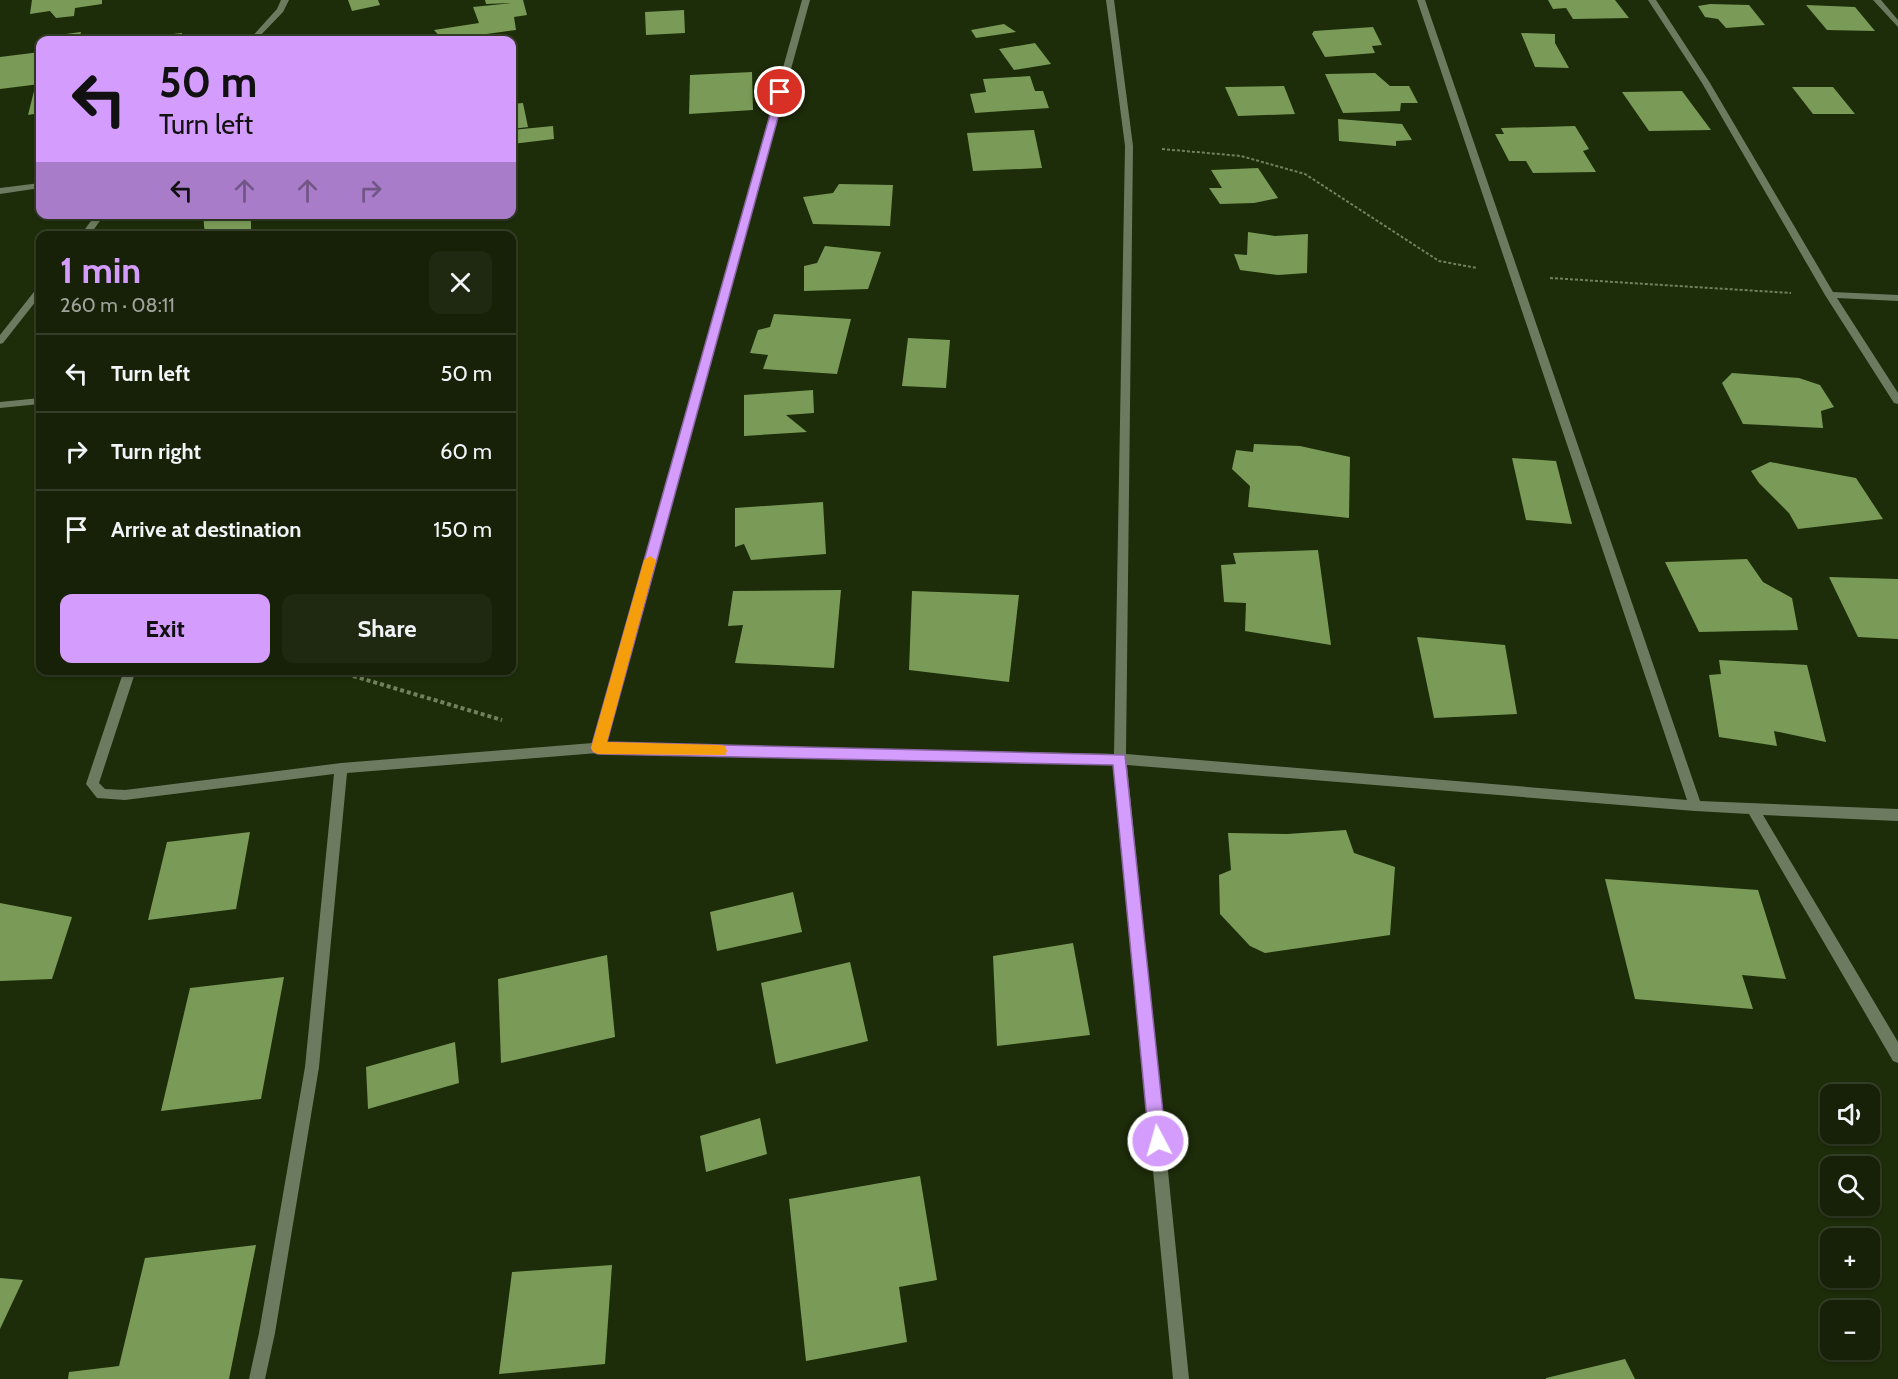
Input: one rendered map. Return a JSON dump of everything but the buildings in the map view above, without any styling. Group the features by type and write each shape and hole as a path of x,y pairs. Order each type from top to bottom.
{"street":[{"path":"256,36 285,0"},
{"path":"598,748 806,0"},
{"path":"1110,0 1129,146 1120,759 1181,1379"},
{"path":"1421,0 1695,806"},
{"path":"1652,0 1706,83 1830,295 1898,401"},
{"path":"1877,0 1898,26"},
{"path":"0,191 36,186"},
{"path":"88,231 97,219"},
{"path":"0,341 36,295"},
{"path":"1830,295 1898,298"},
{"path":"0,405 36,401"},
{"path":"128,675 92,784 102,794 125,795 340,768 598,748 1120,759 1695,806 1898,815"},
{"path":"257,1379 267,1333 312,1067 340,768"},
{"path":"1753,809 1898,1056"}],"path":[{"path":"1129,146 1241,156 1305,174 1439,261 1515,275 1830,295"},
{"path":"350,675 510,722"}],"slow traffic":[{"path":"650,560 598,748 720,751"}],"route":[{"path":"780,92 598,748 1120,759 1158,1141"}]}
